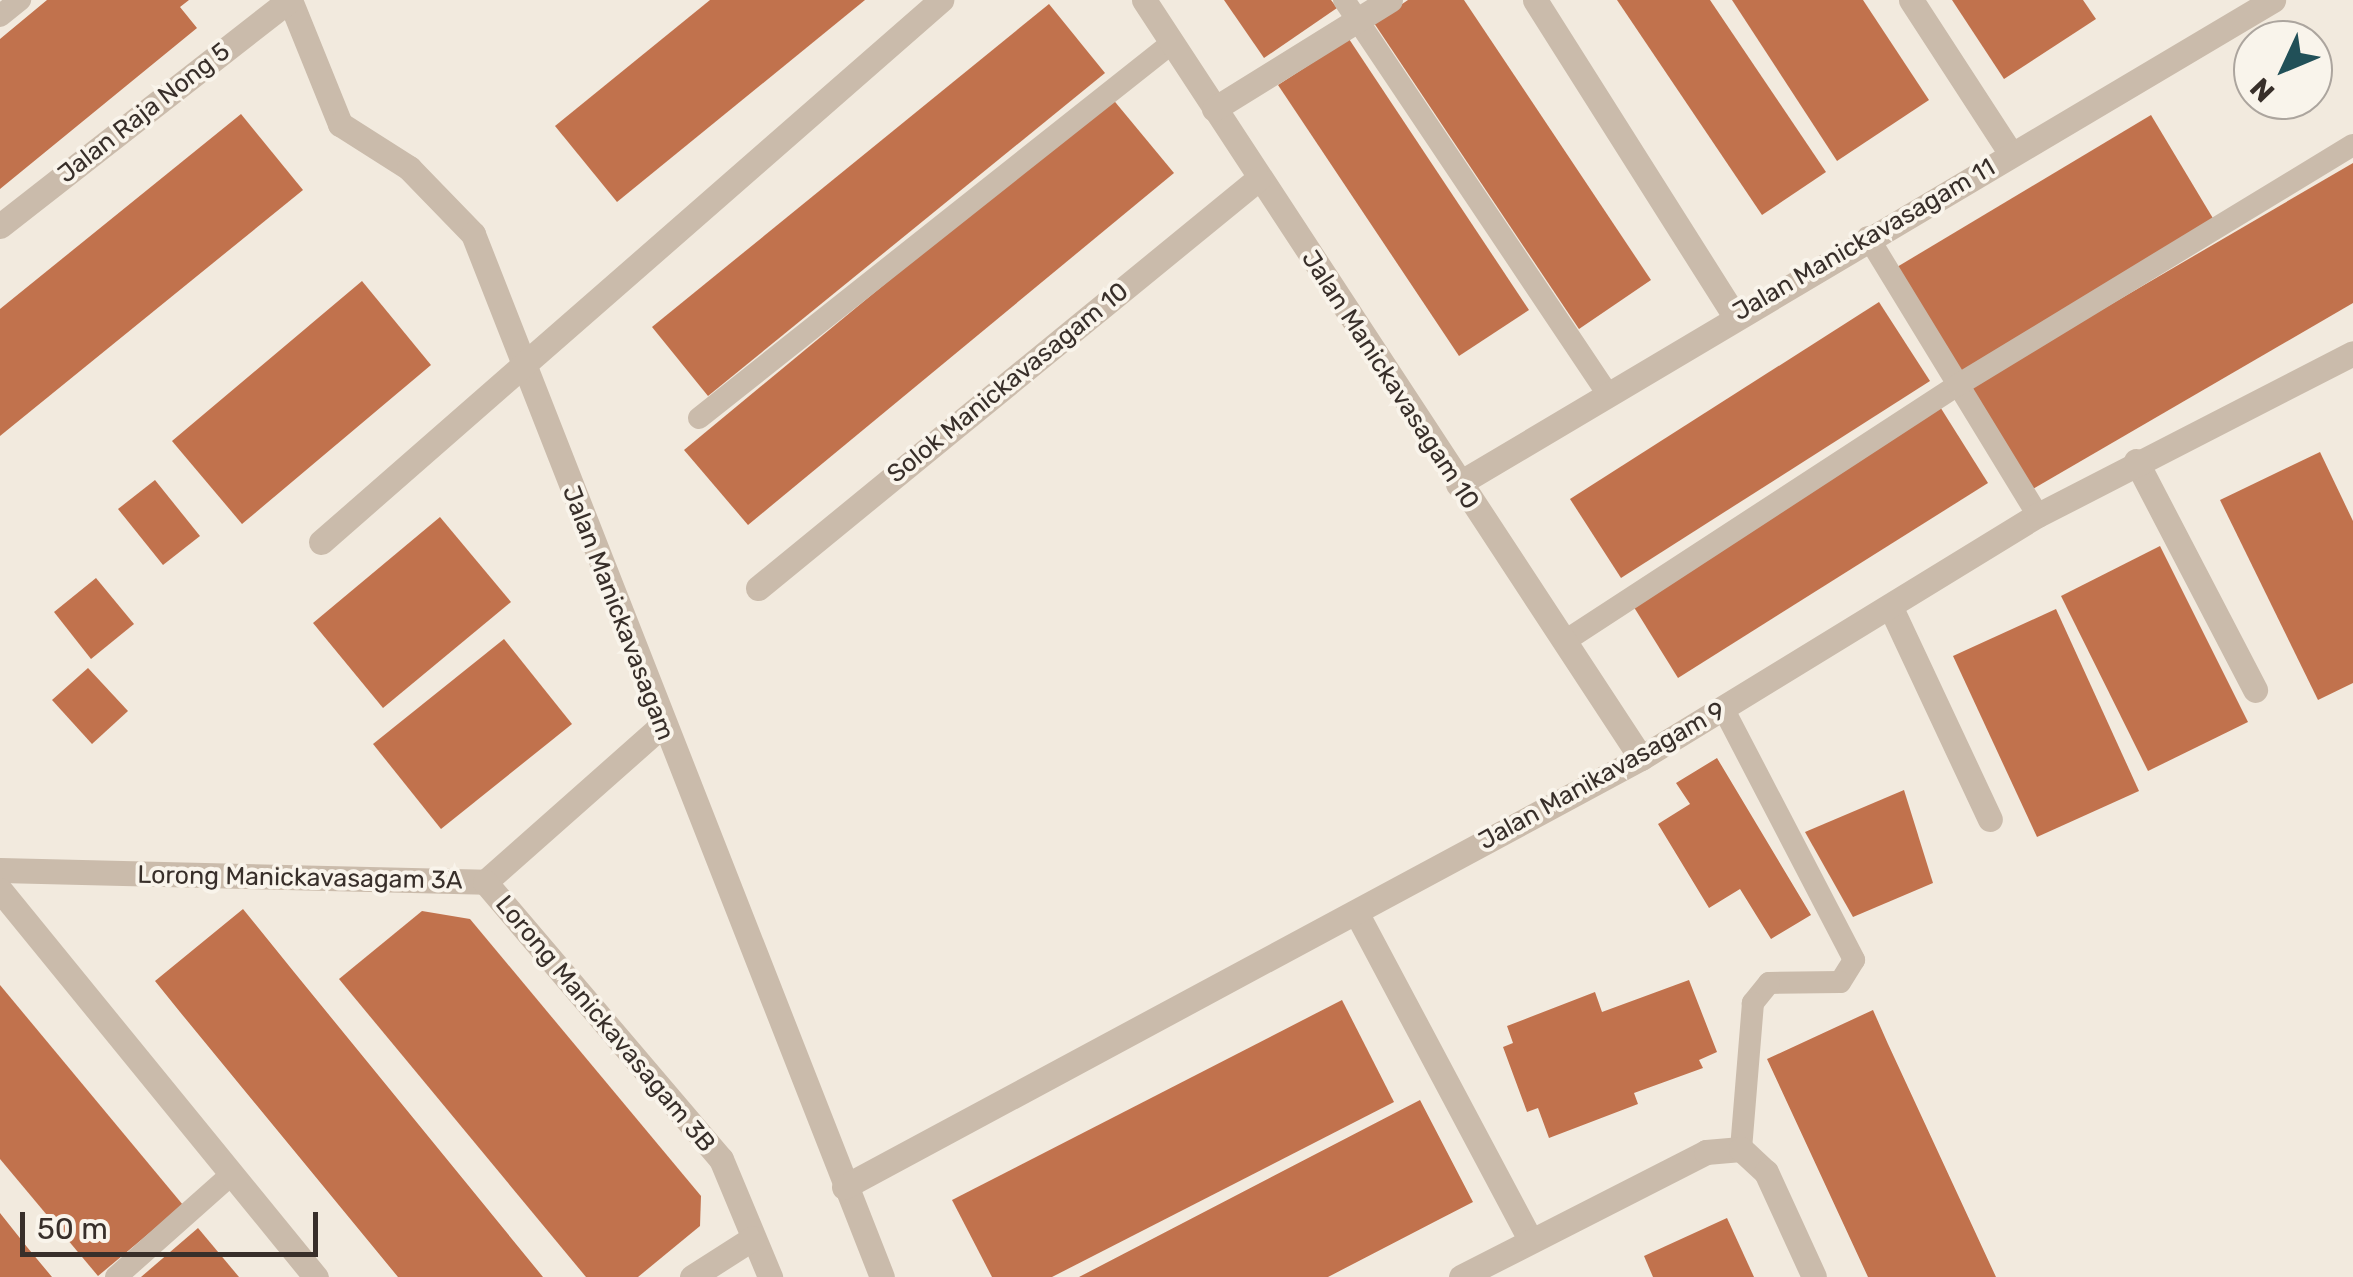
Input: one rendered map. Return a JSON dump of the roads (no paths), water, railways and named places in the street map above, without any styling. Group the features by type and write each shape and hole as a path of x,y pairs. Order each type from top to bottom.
{"street":[{"name":"Jalan Manickavasagam","path":"289,0 340,124 409,168 442,197 473,234 660,727 882,1277"},
{"name":"Jalan Raja Nong 5","path":"0,226 289,0"},
{"path":"321,542 941,0"},
{"name":"Jalan Manickavasagam 10","path":"1144,0 1641,758"},
{"path":"1214,108 1351,10 1390,0"},
{"path":"1535,0 1735,316"},
{"path":"1911,0 2011,154"},
{"name":"Jalan Manickavasagam 11","path":"1458,484 1868,237 2273,0"},
{"name":"Solok Manickavasagam 10","path":"758,588 1258,179"},
{"name":"Jalan Manikavasagam 9","path":"844,1188 1641,758 2038,515 2353,354"},
{"path":"2136,462 2255,690"},
{"path":"1891,608 1990,819"},
{"name":"Lorong Manickavasagam 3A","path":"0,870 485,882 660,727"},
{"name":"Lorong Manickavasagam 3B","path":"485,882 721,1159 770,1277"},
{"path":"0,890 316,1277"},
{"path":"1356,914 1532,1241"},
{"path":"1462,1277 1706,1152 1741,1149 1766,1172 1814,1277"},
{"path":"692,1277 753,1238"}],"lane":[{"path":"0,16 20,0"},
{"path":"1351,10 1607,393"},
{"path":"700,418 1173,42"},
{"path":"1565,642 1958,385 2353,146"},
{"path":"1868,237 2038,515"},
{"path":"1723,708 1854,960 1840,982 1770,983 1753,1004 1741,1149"},
{"path":"116,1277 232,1174"}]}
